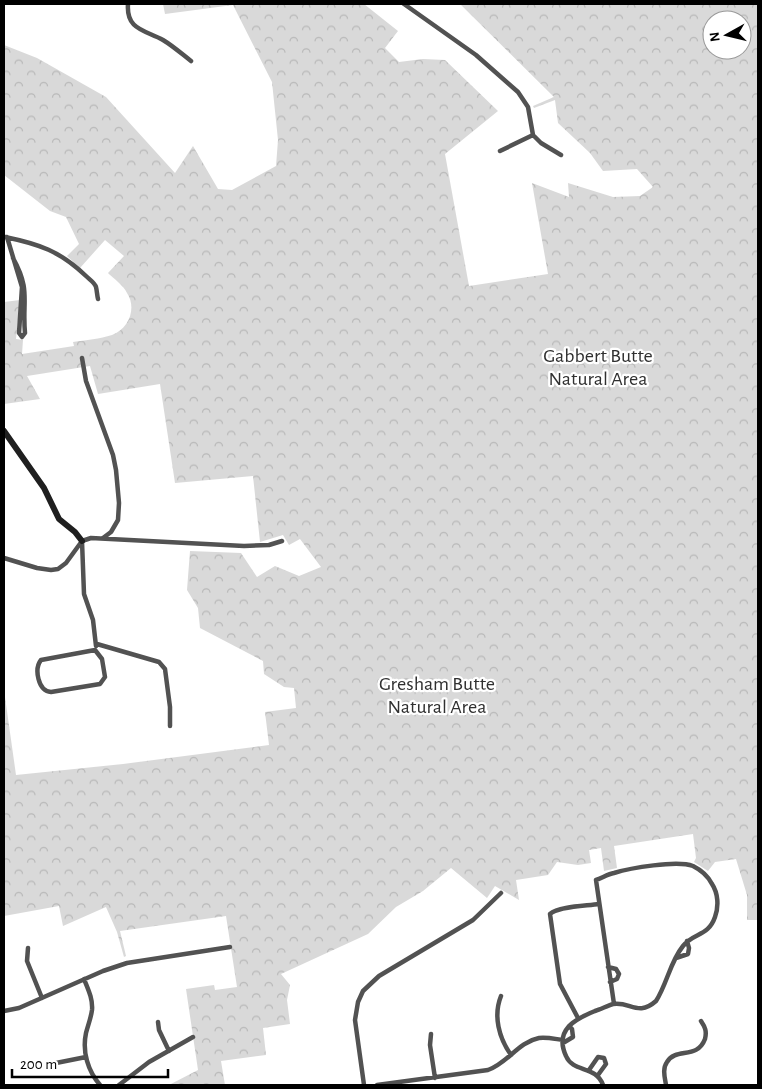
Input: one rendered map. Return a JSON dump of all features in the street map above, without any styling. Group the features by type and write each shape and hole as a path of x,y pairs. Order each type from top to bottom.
{"street":[{"path":"128,4 129,16 134,26 164,40 191,61"},
{"path":"404,4 476,55 518,92 528,108 532,135 541,144 561,155"},
{"path":"500,151 532,135"},
{"path":"5,237 22,288 19,333 22,337 25,334 25,289 21,274 13,258"},
{"path":"5,237 57,252 96,285 98,299"},
{"path":"82,358 86,381 113,455 116,470 119,503 118,520 114,528 103,538"},
{"path":"4,431 44,488 58,520 75,532 82,542 84,594 94,620 97,644 95,650"},
{"path":"4,558 41,569 58,569 66,563 82,542 88,539 103,538 237,546 258,546 282,541"},
{"path":"97,644 159,662 162,665 165,669 170,707 170,726"},
{"path":"95,650 102,659 105,677 100,684 50,692 46,692 40,686 38,668 42,660 95,650"},
{"path":"603,1085 598,1075 569,1061 564,1053 563,1042 569,1026 578,1018 614,1004 640,1009 652,1004 659,997 676,958 687,941 709,929 717,909 714,886 700,870 683,864 669,864 615,872 596,880 614,1004"},
{"path":"364,1085 355,1020 358,1002 363,991 379,976 472,920 501,893"},
{"path":"578,1018 560,984 550,914 560,909 600,904"},
{"path":"676,958 688,954 687,941"},
{"path":"4,1011 19,1008 84,979 133,961 230,947"},
{"path":"28,948 28,961 42,998"},
{"path":"608,967 616,969 619,974 616,979 610,982"},
{"path":"84,979 90,995 92,1010 85,1039 86,1056 92,1073 100,1085"},
{"path":"501,996 496,1007 500,1035 501,1040 511,1055"},
{"path":"666,1085 664,1073 667,1062 674,1056 695,1051 703,1044 706,1031 701,1021"},
{"path":"158,1022 159,1030 169,1051"},
{"path":"377,1085 488,1070 500,1065 525,1044 533,1040 543,1038 563,1042 573,1037 572,1029 569,1026"},
{"path":"431,1034 430,1045 435,1078"},
{"path":"119,1085 139,1069 193,1038"},
{"path":"56,1062 86,1056"},
{"path":"590,1070 598,1057 604,1058 606,1064 598,1075"}],"green space":[{"path":"163,4 364,4 398,31 385,48 399,62 423,59 445,60 498,111 445,154 469,286 548,274 532,183 569,197 568,183 613,197 640,196 653,187 637,169 603,171 590,153 558,123 555,100 534,108 533,106 554,97 460,4 758,4 758,920 747,920 747,895 736,859 715,862 708,871 694,862 696,858 693,834 614,846 617,868 604,871 601,848 589,850 591,863 578,865 557,862 548,875 516,880 519,900 495,886 487,898 451,868 423,891 396,907 368,934 281,974 290,985 287,1000 290,1024 263,1028 266,1055 221,1061 225,1085 169,1085 198,1070 186,989 214,985 215,990 237,987 226,916 120,931 126,956 124,957 117,932 106,907 63,926 59,906 4,916 4,690 16,775 123,764 269,745 265,712 296,708 294,688 284,687 264,674 263,661 200,628 198,608 187,590 190,551 241,553 257,577 275,566 299,576 321,567 300,539 289,545 283,535 260,542 253,476 175,483 160,384 98,394 90,366 27,376 40,399 4,404 4,302 20,300 16,339 23,340 22,354 74,346 73,342 112,335 127,323 130,317 131,305 125,290 108,273 124,256 105,240 80,268 67,256 79,244 66,217 50,211 4,175 4,45 37,58 106,97 175,173 193,146 218,189 232,190 276,166 278,140 272,82 233,5 165,14"}],"park label":[{"name":"Gabbert Butte Natural Area","path":"598,368"},
{"name":"Gresham Butte Natural Area","path":"437,696"}]}
